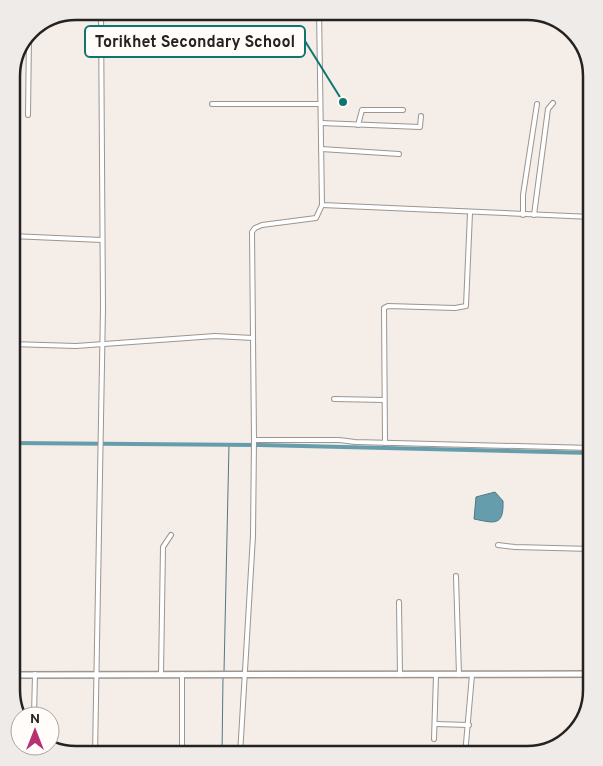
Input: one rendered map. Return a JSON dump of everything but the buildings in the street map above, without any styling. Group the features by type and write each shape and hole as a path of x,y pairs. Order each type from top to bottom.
{"street":[{"path":"95,746 102,447 101,20"},
{"path":"241,746 246,674 254,449 252,232 255,228 262,225 316,218 322,205 319,20"},
{"path":"28,115 30,44"},
{"path":"534,215 548,109 553,103"},
{"path":"212,104 320,104"},
{"path":"523,215 523,196 537,104"},
{"path":"358,124 362,110 403,110"},
{"path":"321,122 420,127 421,116"},
{"path":"321,149 399,154"},
{"path":"322,205 583,217"},
{"path":"385,443 384,308 388,306 466,306 470,213"},
{"path":"20,236 102,240"},
{"path":"20,344 76,346 215,336 253,338"},
{"path":"334,399 384,400"},
{"path":"254,442 583,448"},
{"path":"161,674 163,547 171,535"},
{"path":"498,545 583,549"},
{"path":"456,576 459,674"},
{"path":"399,602 400,675"},
{"path":"20,674 583,674"},
{"path":"34,706 35,674"},
{"path":"182,674 182,746"},
{"path":"467,746 472,674"},
{"path":"434,739 436,675"},
{"path":"435,724 469,725"}],"water":[{"path":"495,492 503,501 500,519 487,522 474,519 476,497"}],"waterway":[{"path":"20,443 260,445 583,453"},
{"path":"224,672 229,445"},
{"path":"222,746 223,677"}],"place":[{"name":"Torikhet Secondary School","path":"343,102"}]}
